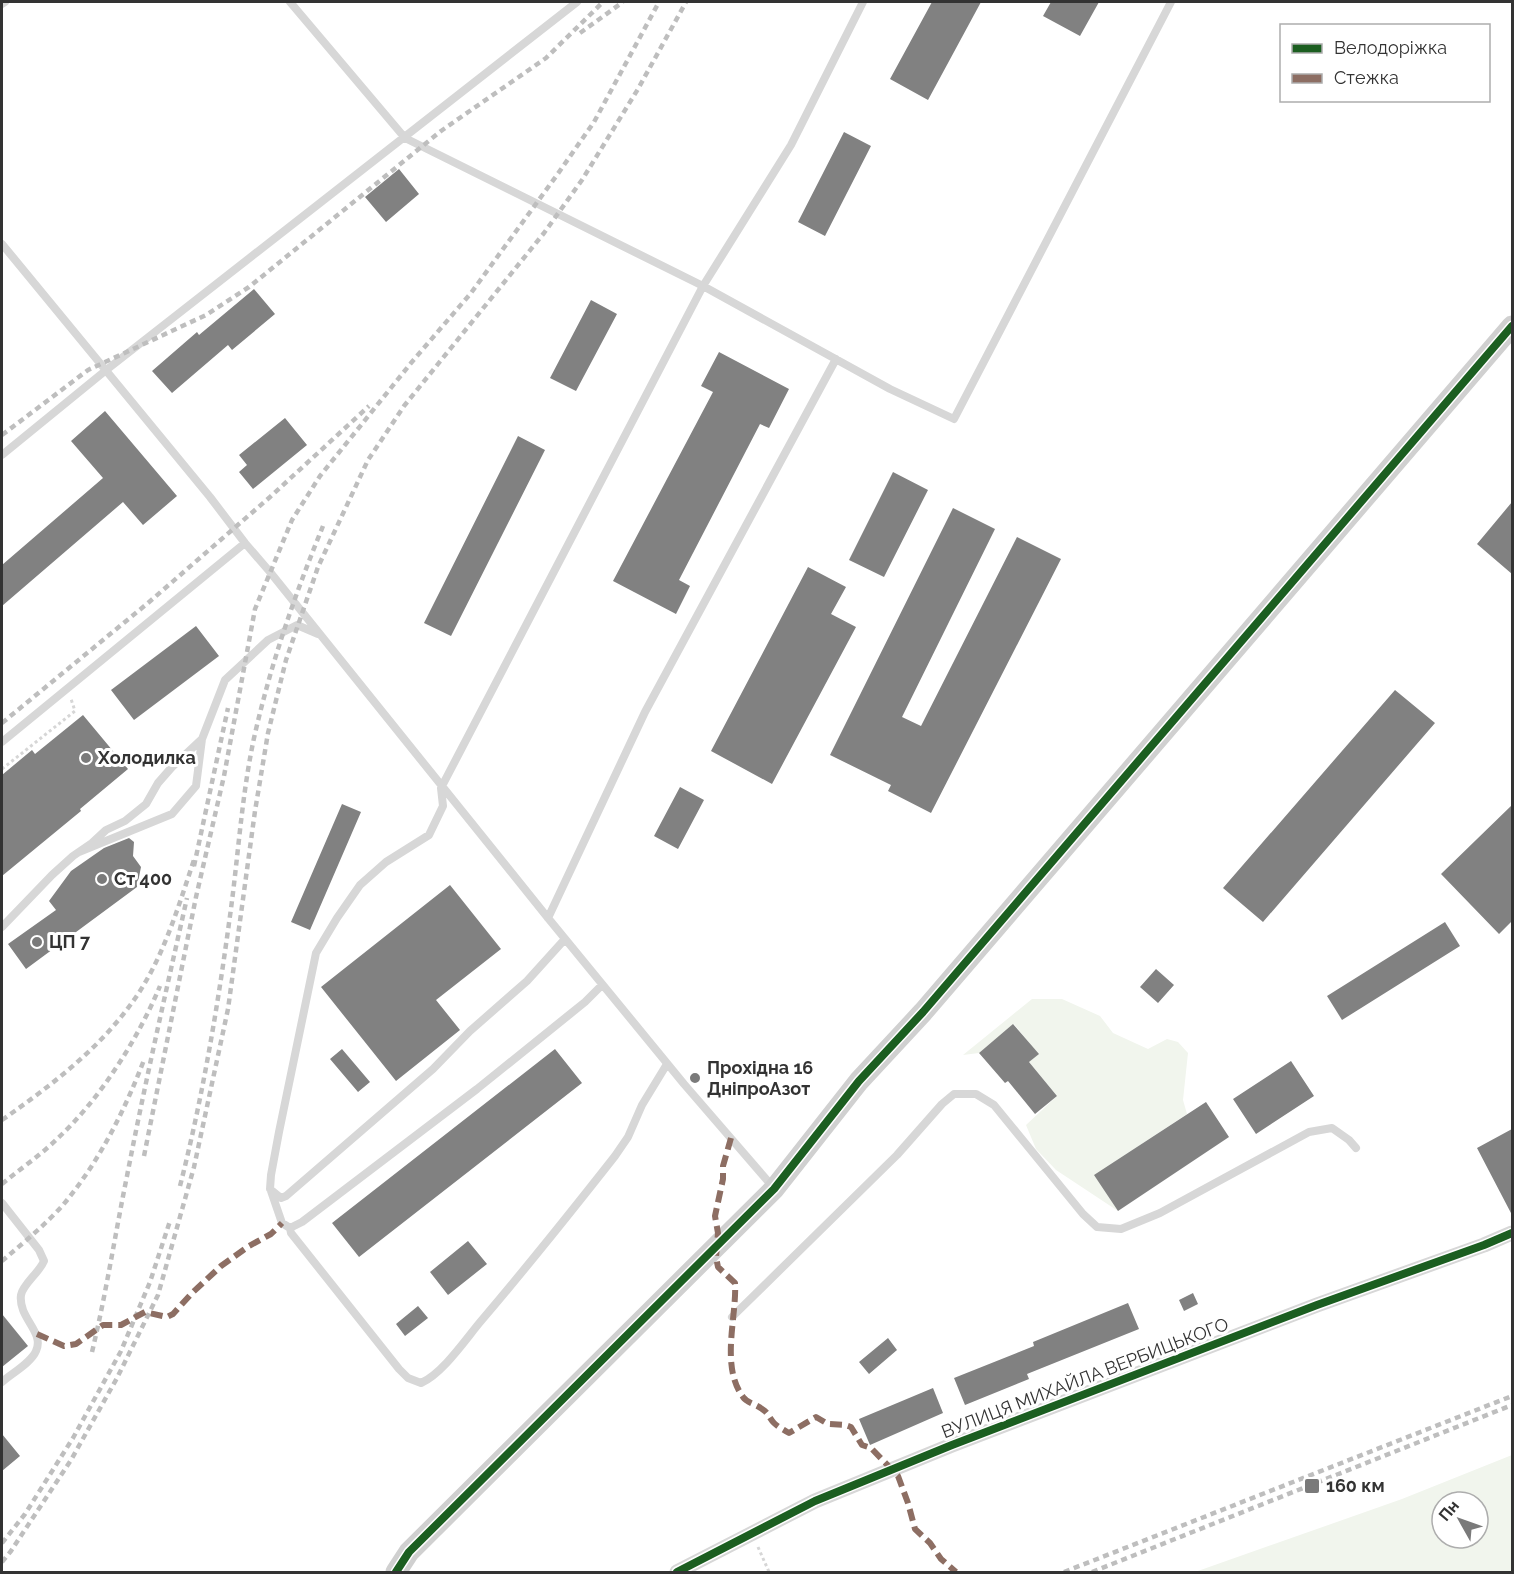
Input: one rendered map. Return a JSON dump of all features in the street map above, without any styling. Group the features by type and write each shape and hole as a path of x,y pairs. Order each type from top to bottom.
{"street":[{"path":"396,1572 409,1552 774,1189 860,1081 930,1003 1512,326"},
{"name":"ВУЛИЦЯ МИХАЙЛА ВЕРБИЦЬКОГО","path":"678,1572 815,1501 951,1445 1512,1233"}],"lane":[{"path":"290,2 405,138 703,286 890,389 954,419 1171,2"},
{"path":"2,456 105,371 577,2"},
{"path":"667,1064 642,1105 628,1137 615,1156 524,1270 452,1355 429,1379 421,1383 414,1382 403,1374 291,1233 290,1228 282,1223 270,1189 270,1175 316,953 360,885 386,862 429,835 443,806 441,788 703,286 791,145 863,2"},
{"path":"2,244 210,497 564,939 774,1189"},
{"path":"548,918 645,712 836,359"},
{"path":"2,742 245,543"},
{"path":"79,852 172,814 196,786 202,739 225,680 268,640 297,625 319,635"},
{"path":"2,927 52,875 106,830 125,821 146,804 158,783 172,766 202,739"},
{"path":"270,1189 281,1198 286,1196 433,1069 470,1031 527,981 564,939"},
{"path":"290,1228 302,1222 419,1134 585,1002 602,985"},
{"path":"732,1317 897,1155 942,1104 954,1094 976,1094 994,1105 1083,1214 1097,1227 1121,1229 1160,1213 1309,1132 1332,1128 1356,1148"},
{"path":"2,1203 39,1250 44,1261 22,1291 20,1306 37,1334 36,1352 2,1382"}],"path":[{"path":"2,769 75,711 65,690"},
{"path":"752,1534 769,1572"}],"shaded area":[{"path":"1032,999 1062,999 1100,1016 1113,1033 1148,1049 1167,1039 1178,1042 1188,1053 1183,1100 1187,1114 1095,1175 1118,1211 1056,1170 1036,1149 1026,1125 1057,1096 1029,1062 1038,1054 1014,1024 979,1053 963,1055"},
{"path":"1512,1455 1512,1572 1195,1572 1402,1499"}],"building":[{"path":"932,2 981,2 928,100 890,79"},
{"path":"1051,2 1099,2 1080,36 1043,16"},
{"path":"844,132 871,146 825,236 798,222"},
{"path":"399,169 419,194 386,222 365,197"},
{"path":"254,289 275,314 232,350 228,345 172,393 152,371 197,332 199,335"},
{"path":"591,300 617,314 576,391 550,378"},
{"path":"719,352 789,389 769,428 760,424 679,580 690,586 676,614 613,581 713,392 701,386"},
{"path":"105,411 177,496 143,525 123,502 2,606 2,565 103,478 71,441"},
{"path":"285,418 307,445 253,489 239,472 247,465 239,455"},
{"path":"518,436 545,450 451,636 424,623"},
{"path":"893,472 928,490 884,577 849,560"},
{"path":"1512,502 1512,574 1477,544"},
{"path":"953,508 995,529 902,717 921,726 1017,537 1061,559 931,813 888,791 891,785 830,755"},
{"path":"808,567 846,587 831,614 856,627 772,784 711,751"},
{"path":"196,626 219,656 134,720 111,690"},
{"path":"1395,690 1435,723 1263,922 1223,888"},
{"path":"83,715 128,769 2,876 2,775 32,750 35,754"},
{"path":"680,787 704,800 678,849 654,836"},
{"path":"342,804 361,812 310,930 291,922"},
{"path":"1512,805 1512,921 1499,934 1441,874"},
{"name":"Ст 400","path":"129,838 134,842 133,856 141,867 137,887 26,969 8,944 56,910 49,901 71,871 104,848"},
{"path":"450,885 501,949 436,1000 460,1030 396,1081 321,987"},
{"path":"1445,922 1460,946 1342,1020 1327,996"},
{"path":"1156,969 1174,985 1158,1003 1140,987"},
{"path":"1013,1024 1039,1054 1029,1062 1057,1096 1035,1114 1008,1081 1005,1083 979,1053"},
{"path":"342,1049 370,1082 358,1092 330,1059"},
{"path":"555,1049 582,1083 359,1257 332,1223"},
{"path":"1291,1061 1314,1096 1256,1134 1233,1099"},
{"path":"1206,1102 1229,1137 1118,1211 1094,1175"},
{"path":"1512,1129 1512,1215 1477,1148"},
{"path":"468,1241 487,1264 448,1295 430,1272"},
{"path":"1193,1293 1198,1304 1184,1311 1179,1300"},
{"path":"1128,1303 1139,1329 1027,1374 1029,1379 965,1405 954,1378 1034,1346 1033,1342"},
{"path":"418,1306 428,1318 405,1336 396,1324"},
{"path":"2,1314 28,1346 2,1367"},
{"path":"888,1338 897,1350 869,1374 859,1362"},
{"path":"933,1388 943,1413 870,1445 859,1419"},
{"path":"2,1434 20,1456 2,1471"}],"railway":[{"path":"2,435 88,370 206,315 249,287 441,131 546,58 603,2"},
{"path":"580,33 623,2"},
{"path":"144,1156 196,897 224,776 255,609 292,520 320,476 471,293 557,175 594,122 659,2"},
{"path":"2,1562 71,1460 117,1378 158,1295 194,1167 228,1009 268,733 286,660 318,567 368,460 404,406 544,233 582,180 638,89 686,2"},
{"path":"2,723 148,603 270,497 369,406"},
{"path":"180,1186 214,1022 254,738 284,630 323,526"},
{"path":"194,866 228,708"},
{"path":"2,1120 55,1081 88,1053 131,1004 161,952 195,857"},
{"path":"92,1352 141,1106 187,898"},
{"path":"2,1184 38,1156 89,1105 141,1027 160,986"},
{"path":"2,1261 49,1220 76,1189 110,1136 144,1060"},
{"path":"2,1543 25,1514 73,1438 121,1351 150,1282 170,1221"},
{"path":"1064,1572 1512,1396"},
{"path":"1092,1572 1512,1405"}],"marked path":[{"path":"731,1138 723,1166 723,1179 715,1216 718,1233 716,1257 718,1267 735,1283 731,1356 736,1385 745,1399 764,1410 776,1424 789,1433 816,1417 828,1424 851,1427 862,1445 871,1448 898,1476 915,1529 930,1543 941,1559 956,1572"},
{"path":"37,1334 64,1346 76,1344 103,1325 121,1325 145,1312 167,1317 173,1314 221,1266 271,1234 282,1223"}],"cycle path":[{"path":"396,1572 409,1552 774,1189 859,1081 923,1012 1512,326"},
{"path":"677,1572 815,1501 952,1445 1512,1233"}],"place":[{"name":"Холодилка","path":"86,758"},
{"name":"Ст 400","path":"102,879"},
{"name":"ЦП 7","path":"37,942"},
{"name":"Прохідна 16 ДніпроАзот","path":"695,1078"},
{"name":"160 км","path":"1312,1486"}]}
